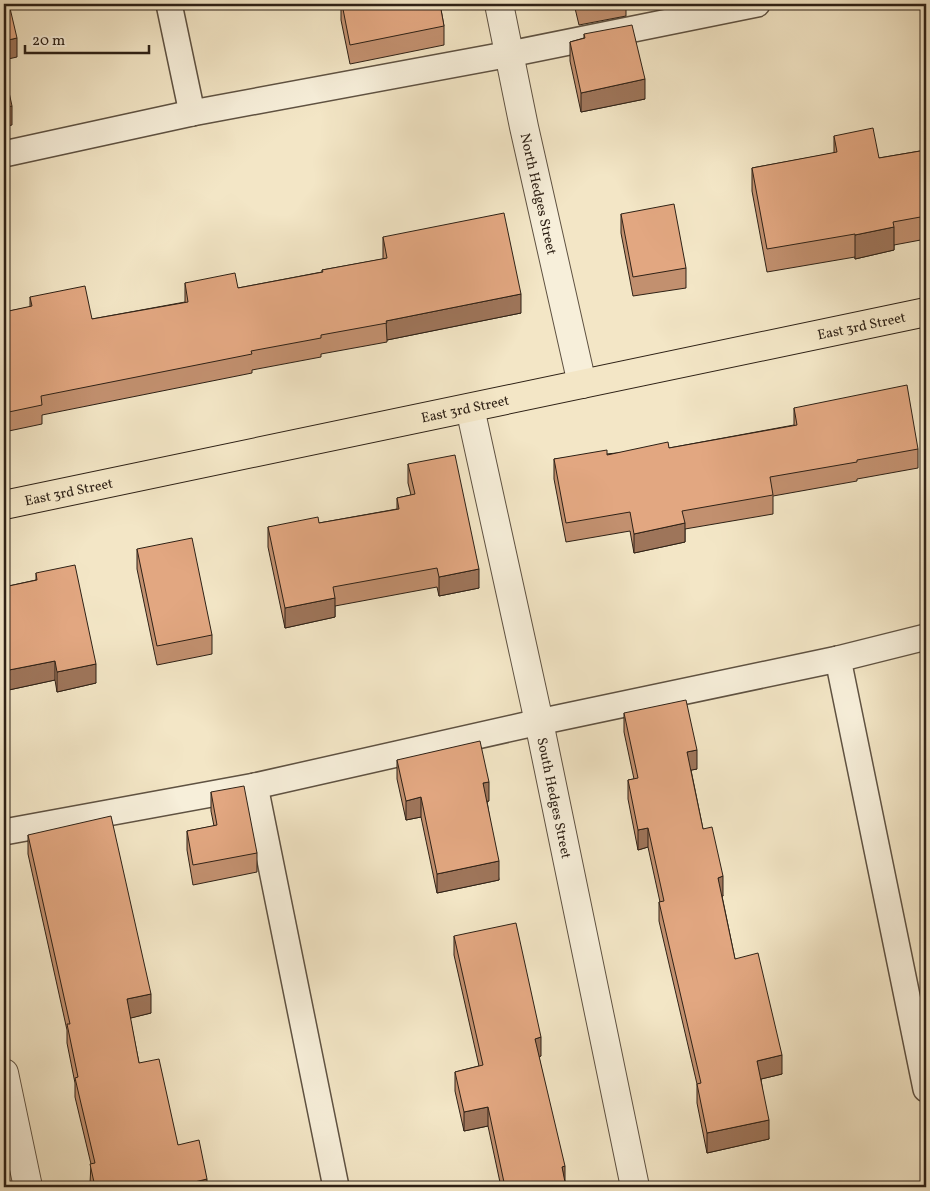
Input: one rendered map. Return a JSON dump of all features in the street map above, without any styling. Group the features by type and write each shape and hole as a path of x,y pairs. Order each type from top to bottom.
{"main road":[{"name":"East 3rd Street","path":"4,505 926,312"}],"street":[{"name":"North Hedges Street","path":"499,4 582,384"},
{"name":"South Hedges Street","path":"470,408 539,722 635,1187"},
{"path":"4,1073 28,1187"}],"lane":[{"path":"169,4 192,113"},
{"path":"4,154 192,113 510,54 757,4"},
{"path":"4,832 255,786 539,722 838,659 926,637"},
{"path":"838,659 926,1089"},
{"path":"255,786 336,1187"}],"building":[{"path":"4,4 9,4 17,38 4,41"},
{"path":"342,4 440,4 444,26 350,45"},
{"path":"632,25 645,79 581,93 570,42 585,38 584,34"},
{"path":"4,69 12,106 4,108"},
{"path":"873,128 879,158 926,150 926,216 893,222 894,227 767,249 752,168 837,152 834,136"},
{"path":"674,204 686,268 633,277 621,214"},
{"path":"504,213 521,294 321,335 321,338 251,351 252,354 41,396 42,405 4,413 4,312 32,306 30,297 85,286 92,319 188,302 185,283 235,273 238,288 387,258 383,237"},
{"path":"907,385 918,449 770,477 773,495 682,511 685,523 634,534 630,512 566,523 554,459 607,450 607,455 668,442 669,448 797,425 794,408"},
{"path":"455,455 479,569 439,577 437,568 333,587 335,598 285,608 268,527 318,517 319,523 399,509 397,498 415,494 408,464"},
{"path":"192,538 212,635 157,646 137,549"},
{"path":"75,565 96,664 57,672 55,661 4,671 4,587 37,580 36,573"},
{"path":"686,700 697,750 687,752 703,829 712,827 723,876 718,878 735,959 758,953 782,1055 757,1061 769,1120 707,1133 697,1084 701,1083 659,902 664,901 648,828 638,830 628,780 638,778 624,713"},
{"path":"480,741 489,782 483,783 499,861 437,874 421,797 406,801 397,760"},
{"path":"244,786 257,853 193,865 187,831 217,825 211,792"},
{"path":"111,816 151,994 127,999 139,1063 159,1059 178,1145 199,1140 207,1179 182,1185 182,1187 95,1187 90,1164 95,1163 75,1078 78,1077 67,1024 70,1024 28,835"},
{"path":"516,923 541,1037 535,1039 565,1166 562,1167 566,1187 505,1187 488,1107 464,1112 455,1072 483,1065 454,936"},
{"path":"814,1182 816,1187 792,1187"}]}
